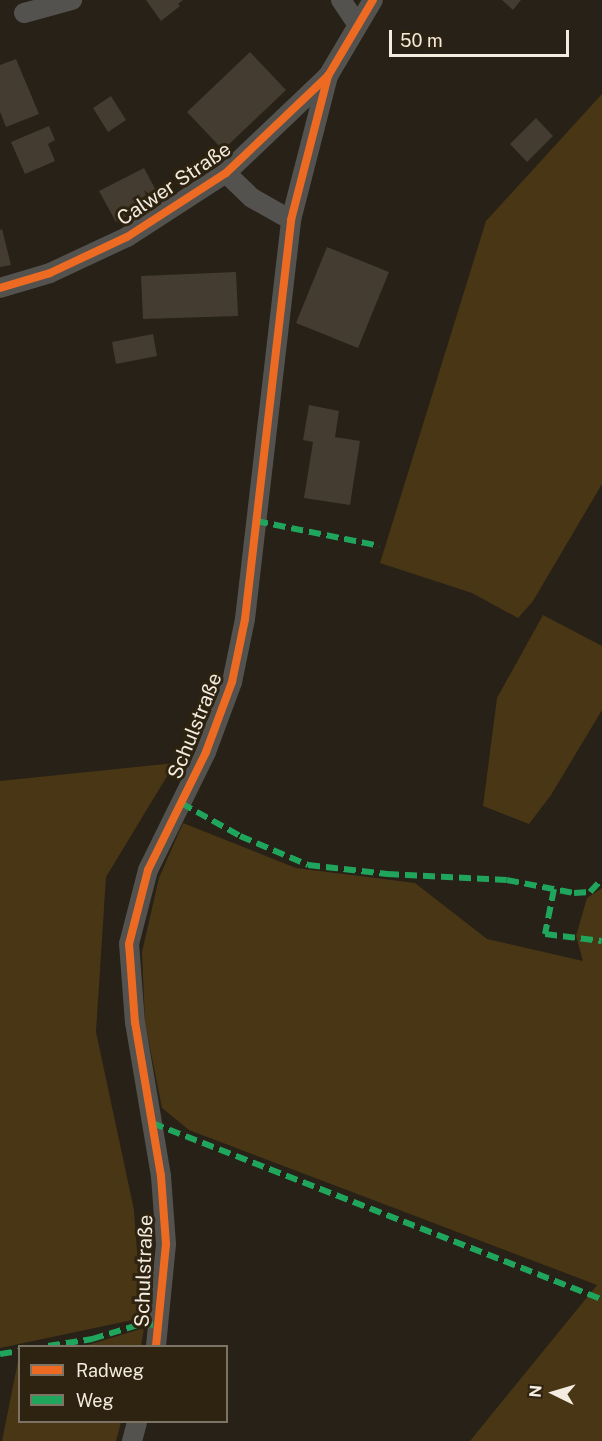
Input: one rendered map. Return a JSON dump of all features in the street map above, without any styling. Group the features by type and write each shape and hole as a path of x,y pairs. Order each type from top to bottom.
{"street":[{"path":"24,13 72,0"},
{"path":"341,0 357,24"},
{"name":"Calwer Straße","path":"0,288 50,273 127,237 226,173 328,76 357,24 374,0"},
{"name":"Schulstraße","path":"156,1345 166,1245 162,1188 135,1023 129,944 148,870 206,752 232,682 245,618 291,220 328,76"},
{"path":"226,173 252,198 291,220"},
{"path":"132,1441 137,1423"}],"shaded area":[{"path":"602,94 602,484 533,601 518,618 472,593 380,563 486,221"},
{"path":"543,615 602,646 602,710 551,795 529,824 483,806 497,698"},
{"path":"175,763 106,877 96,1032 134,1210 142,1318 0,1348 0,781"},
{"path":"183,823 296,868 415,883 487,939 583,961 576,936 587,898 602,888 602,1441 470,1441 597,1285 189,1130 162,1108 145,1023 142,952 159,878"},
{"path":"144,1328 141,1345 85,1345"},
{"path":"18,1361 18,1423 121,1423 116,1441 2,1441"}],"building":[{"path":"146,0 183,0 178,4 180,6 161,21"},
{"path":"502,0 521,0 513,10"},
{"path":"250,52 286,90 223,150 187,112"},
{"path":"16,59 39,114 6,127 0,112 0,65"},
{"path":"111,96 126,120 108,132 93,108"},
{"path":"536,118 553,136 527,162 510,144"},
{"path":"49,126 55,140 48,144 55,161 25,174 11,142"},
{"path":"144,168 160,198 116,222 99,191"},
{"path":"2,229 11,265 0,267 0,230"},
{"path":"327,247 389,272 358,348 296,323"},
{"path":"236,272 238,316 143,319 141,276"},
{"path":"153,334 157,356 116,364 112,342"},
{"path":"309,405 339,411 335,437 360,441 350,505 304,498 313,442 303,440"}],"marked path":[{"path":"256,521 380,546"},
{"path":"181,803 240,836 308,865 387,874 507,880 574,893 590,892 602,879"},
{"path":"554,889 545,934 602,941"},
{"path":"152,1123 602,1299"},
{"path":"54,1345 92,1339 141,1324 159,1325"},
{"path":"0,1354 18,1351"}],"cycle path":[{"path":"0,288 50,273 127,237 226,173 328,76 373,0"},
{"path":"156,1345 166,1244 161,1176 135,1023 129,944 148,870 206,752 232,682 245,619 291,220 328,76"}]}
